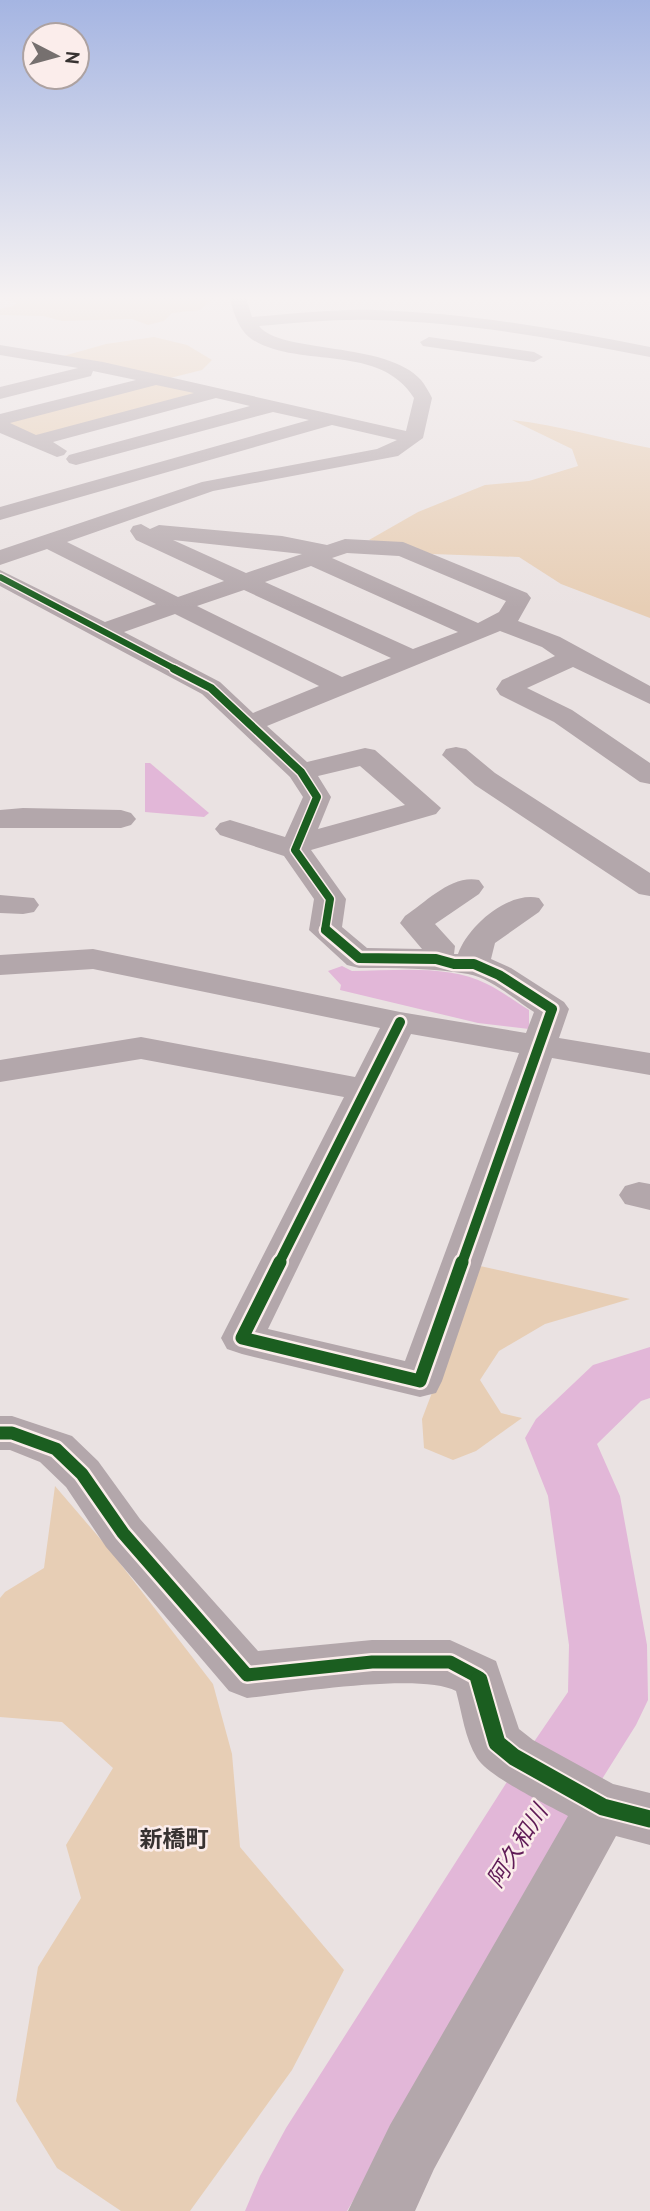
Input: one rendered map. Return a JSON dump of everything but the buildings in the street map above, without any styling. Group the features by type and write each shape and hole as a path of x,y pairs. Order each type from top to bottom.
{"street":[{"path":"0,420 74,401"},
{"path":"34,441 185,401"},
{"path":"252,401 413,438"},
{"path":"0,558 209,486 395,451 413,438 422,401"},
{"path":"76,459 273,406"},
{"path":"0,514 330,420"},
{"path":"0,426 167,499"},
{"path":"95,527 282,542 320,555 489,627 551,642 573,657 650,696"},
{"path":"141,531 413,659"},
{"path":"49,542 341,687"},
{"path":"101,632 345,546 403,548 519,598 509,617 489,627 248,724"},
{"path":"0,577 211,688 301,772 317,797 295,847"},
{"path":"573,657 511,685 509,689 563,716 650,776"},
{"path":"456,755 485,779 650,887"},
{"path":"230,829 295,847 426,808 365,756 301,772"},
{"path":"0,819 121,819"},
{"path":"295,847 330,899 325,930 359,958 436,959 454,964 474,964 499,975 552,1009 420,1381 242,1338 400,1022"},
{"path":"436,959 439,946 416,923 468,887"},
{"path":"474,964 473,950 482,935 528,905"},
{"path":"0,965 93,958 400,1022 650,1064"},
{"path":"0,1071 141,1048 365,1090"},
{"path":"0,1433 12,1433 56,1449 82,1474 123,1533 247,1675 372,1662 450,1662 478,1677 498,1743 514,1757 616,1809 412,2147 381,2211"}],"shaded area":[{"path":"82,401 173,401 35,437 1,422"},
{"path":"512,420 650,448 650,618 561,584 519,557 432,554 369,540 418,512 485,485 529,481 578,466 572,449"},
{"path":"145,763 150,763 209,813 204,817 145,812"},
{"path":"342,966 352,971 421,970 472,978 493,987 529,1010 529,1029 478,1023 340,990 341,985 328,971"},
{"path":"480,1266 630,1299 545,1324 499,1351 480,1380 501,1413 522,1418 476,1451 453,1460 424,1448 422,1419"},
{"path":"55,1486 109,1549 213,1684 232,1754 240,1847 344,1970 292,2070 190,2211 121,2211 57,2168 16,2101 38,1967 81,1898 66,1845 113,1768 62,1722 0,1717 0,1598 5,1592 44,1568"}],"waterway":[{"name":"阿久和川","path":"295,2211 320,2162 541,1802 608,1700 608,1645 584,1496 560,1438 617,1383 650,1372"}],"cycle path":[{"path":"0,577 211,688 301,772 317,797 295,850 330,899 325,930 359,958 436,959 454,964 474,964 499,975 552,1009 420,1381 242,1338 400,1022"},
{"path":"0,1433 12,1433 56,1449 82,1474 123,1533 247,1675 372,1662 450,1662 478,1677 497,1743 514,1757 603,1807 650,1819"}],"district":[{"name":"新橋町","path":"174,1839"}]}
